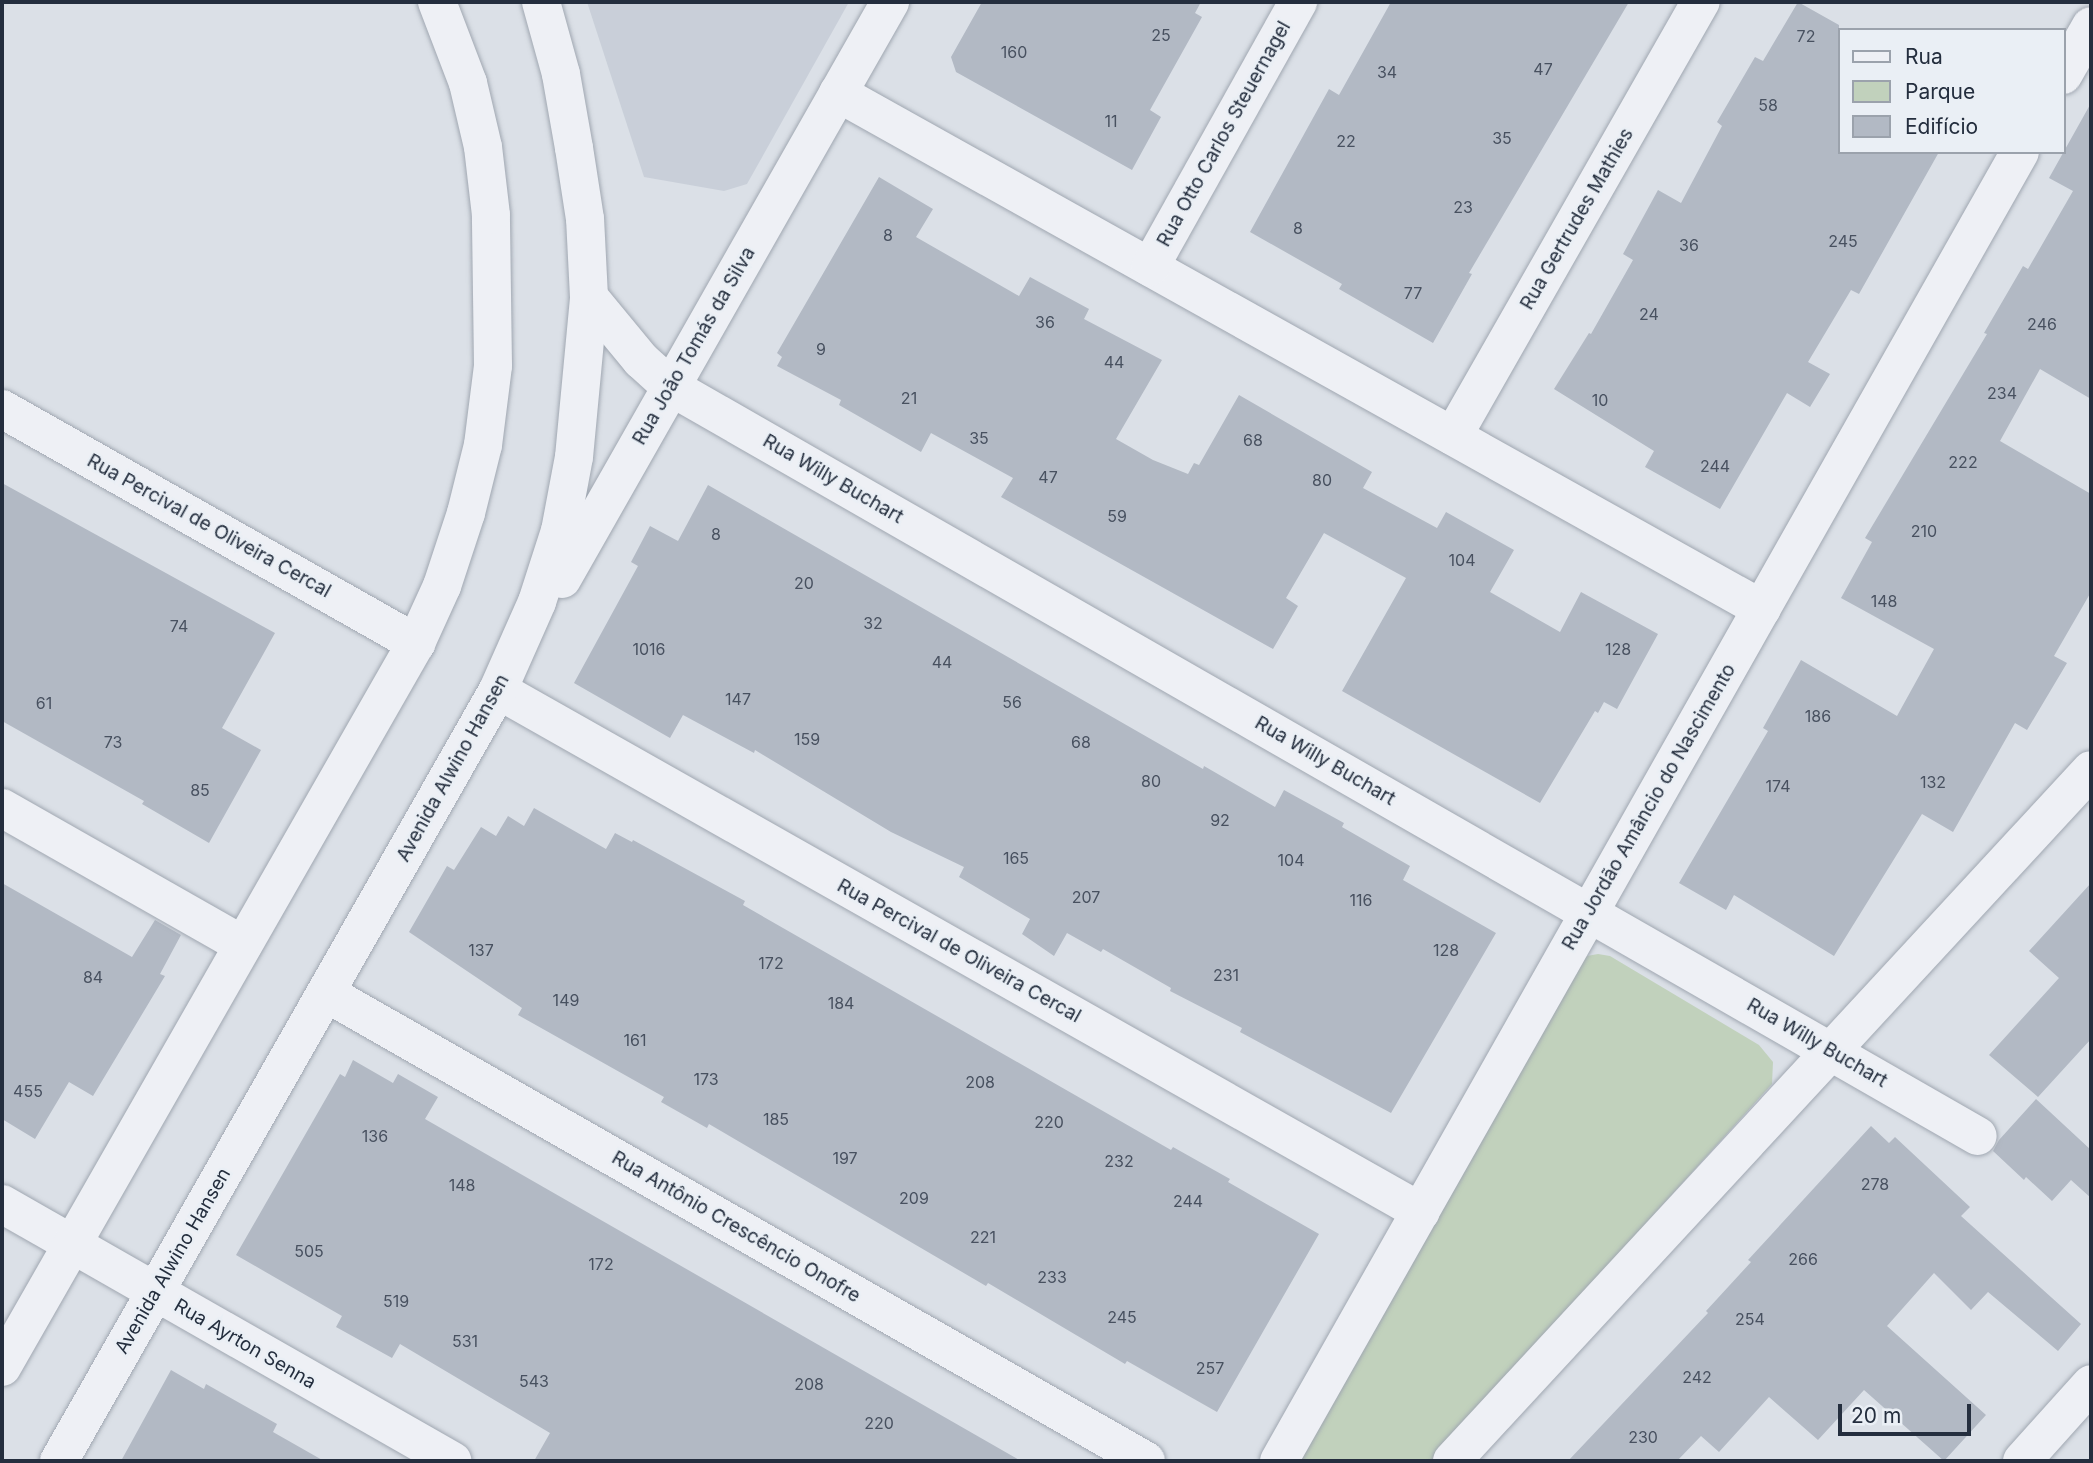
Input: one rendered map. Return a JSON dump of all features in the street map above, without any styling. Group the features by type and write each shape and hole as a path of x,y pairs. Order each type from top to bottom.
{"street":[{"path":"2,1367 416,643 442,586 466,513 483,445 493,366 491,215 483,147 468,83 437,2"},
{"name":"Avenida Alwino Hansen","path":"59,1461 498,690 537,602 560,530 580,407 589,297 585,219 574,148 561,75 541,2"},
{"name":"Rua João Tomás da Silva","path":"498,690 890,2"},
{"name":"Rua Otto Carlos Steuernagel","path":"1150,267 1297,2"},
{"name":"Rua Gertrudes Mathies","path":"1453,436 1701,2"},
{"path":"2065,72 2091,26"},
{"path":"838,93 1762,609"},
{"name":"Rua Jordão Amâncio do Nascimento","path":"1279,1461 2019,154"},
{"name":"Rua Willy Buchart","path":"589,297 641,360 671,387 1979,1136"},
{"name":"Rua Percival de Oliveira Cercal","path":"2,410 416,643"},
{"name":"Rua Percival de Oliveira Cercal","path":"498,690 1420,1212"},
{"path":"1452,1461 2087,771"},
{"path":"2,808 243,945"},
{"name":"Rua Antônio Crescêncio Onofre","path":"326,993 1146,1461"},
{"name":"Rua Ayrton Senna","path":"2,1204 452,1461"},
{"path":"2022,1461 2091,1384"}],"shaded area":[{"path":"587,2 849,2 747,184 724,191 644,177"}],"green space":[{"path":"1587,956 1610,956 1759,1045 1773,1062 1772,1084 1431,1461 1293,1461 1579,964"}],"building":[{"path":"982,2 1201,2 1195,13 1202,17 1150,110 1161,117 1132,170 956,72 951,57"},
{"path":"1391,2 1629,2 1469,273 1472,274 1433,343 1339,289 1342,284 1250,232 1329,89 1339,95"},
{"path":"1798,2 1839,25 1838,154 1938,154 1859,294 1851,290 1808,362 1830,374 1810,407 1787,393 1720,509 1645,467 1654,451 1554,389 1589,333 1591,334 1633,260 1623,254 1658,190 1681,203 1722,126 1717,122 1755,57 1763,61"},
{"path":"2091,103 2091,399 2040,369 2000,441 2091,494 2091,592 2054,656 2067,663 2027,730 2015,723 1953,832 1922,814 1834,956 1734,895 1726,910 1679,883 1768,731 1763,728 1801,660 1897,716 1934,649 1841,598 1872,542 1865,538 1987,334 1984,333 2023,266 2028,269 2073,191 2049,178 2062,154 2065,154"},
{"path":"879,177 933,209 916,237 1019,296 1030,277 1089,309 1084,319 1162,360 1116,439 1153,460 1188,474 1194,463 1199,465 1239,395 1372,472 1363,488 1437,528 1446,512 1514,550 1490,592 1560,632 1581,592 1658,634 1617,709 1604,702 1598,713 1595,711 1540,803 1342,691 1406,578 1324,533 1286,598 1298,606 1273,649 1001,497 1013,478 931,433 921,452 839,405 841,400 777,366 782,357 777,353"},
{"path":"2,483 275,633 222,728 261,750 209,843 142,804 144,801 2,721"},
{"path":"708,485 1203,769 1204,766 1275,807 1284,790 1344,823 1342,827 1410,866 1403,880 1496,933 1391,1113 1240,1032 1242,1028 1170,991 1171,988 1103,949 1101,952 1067,933 1054,956 1022,934 1030,919 959,877 964,867 891,832 755,750 754,753 683,715 670,738 574,683 638,566 631,562 650,526 678,541"},
{"path":"534,808 606,849 615,833 632,842 633,840 745,901 743,905 1171,1150 1173,1147 1230,1179 1228,1182 1319,1234 1217,1412 1127,1361 1125,1364 988,1283 986,1286 709,1124 707,1128 661,1102 664,1097 518,1015 522,1008 409,932 447,866 454,870 481,827 496,836 508,816 524,826"},
{"path":"2,883 132,957 155,920 181,935 160,974 165,976 93,1096 69,1082 35,1139 2,1119"},
{"path":"2091,883 2091,1039 2038,1097 1989,1055 2059,978 2029,951"},
{"path":"353,1060 393,1083 398,1074 438,1097 425,1119 1021,1461 534,1461 550,1433 400,1344 392,1358 336,1327 342,1316 236,1255 340,1074 345,1077"},
{"path":"2036,1099 2091,1150 2091,1198 2071,1180 2052,1201 1993,1151 1999,1140"},
{"path":"1871,1126 1889,1143 1895,1137 1970,1207 1961,1216 2081,1324 2058,1351 1988,1292 1971,1310 1934,1273 1887,1326 1986,1415 1944,1461 1864,1390 1818,1440 1769,1397 1719,1452 1701,1436 1677,1461 1568,1461 1708,1313 1706,1311 1751,1262 1748,1260"},
{"path":"171,1370 204,1389 206,1384 277,1424 273,1432 324,1461 121,1461"}]}
